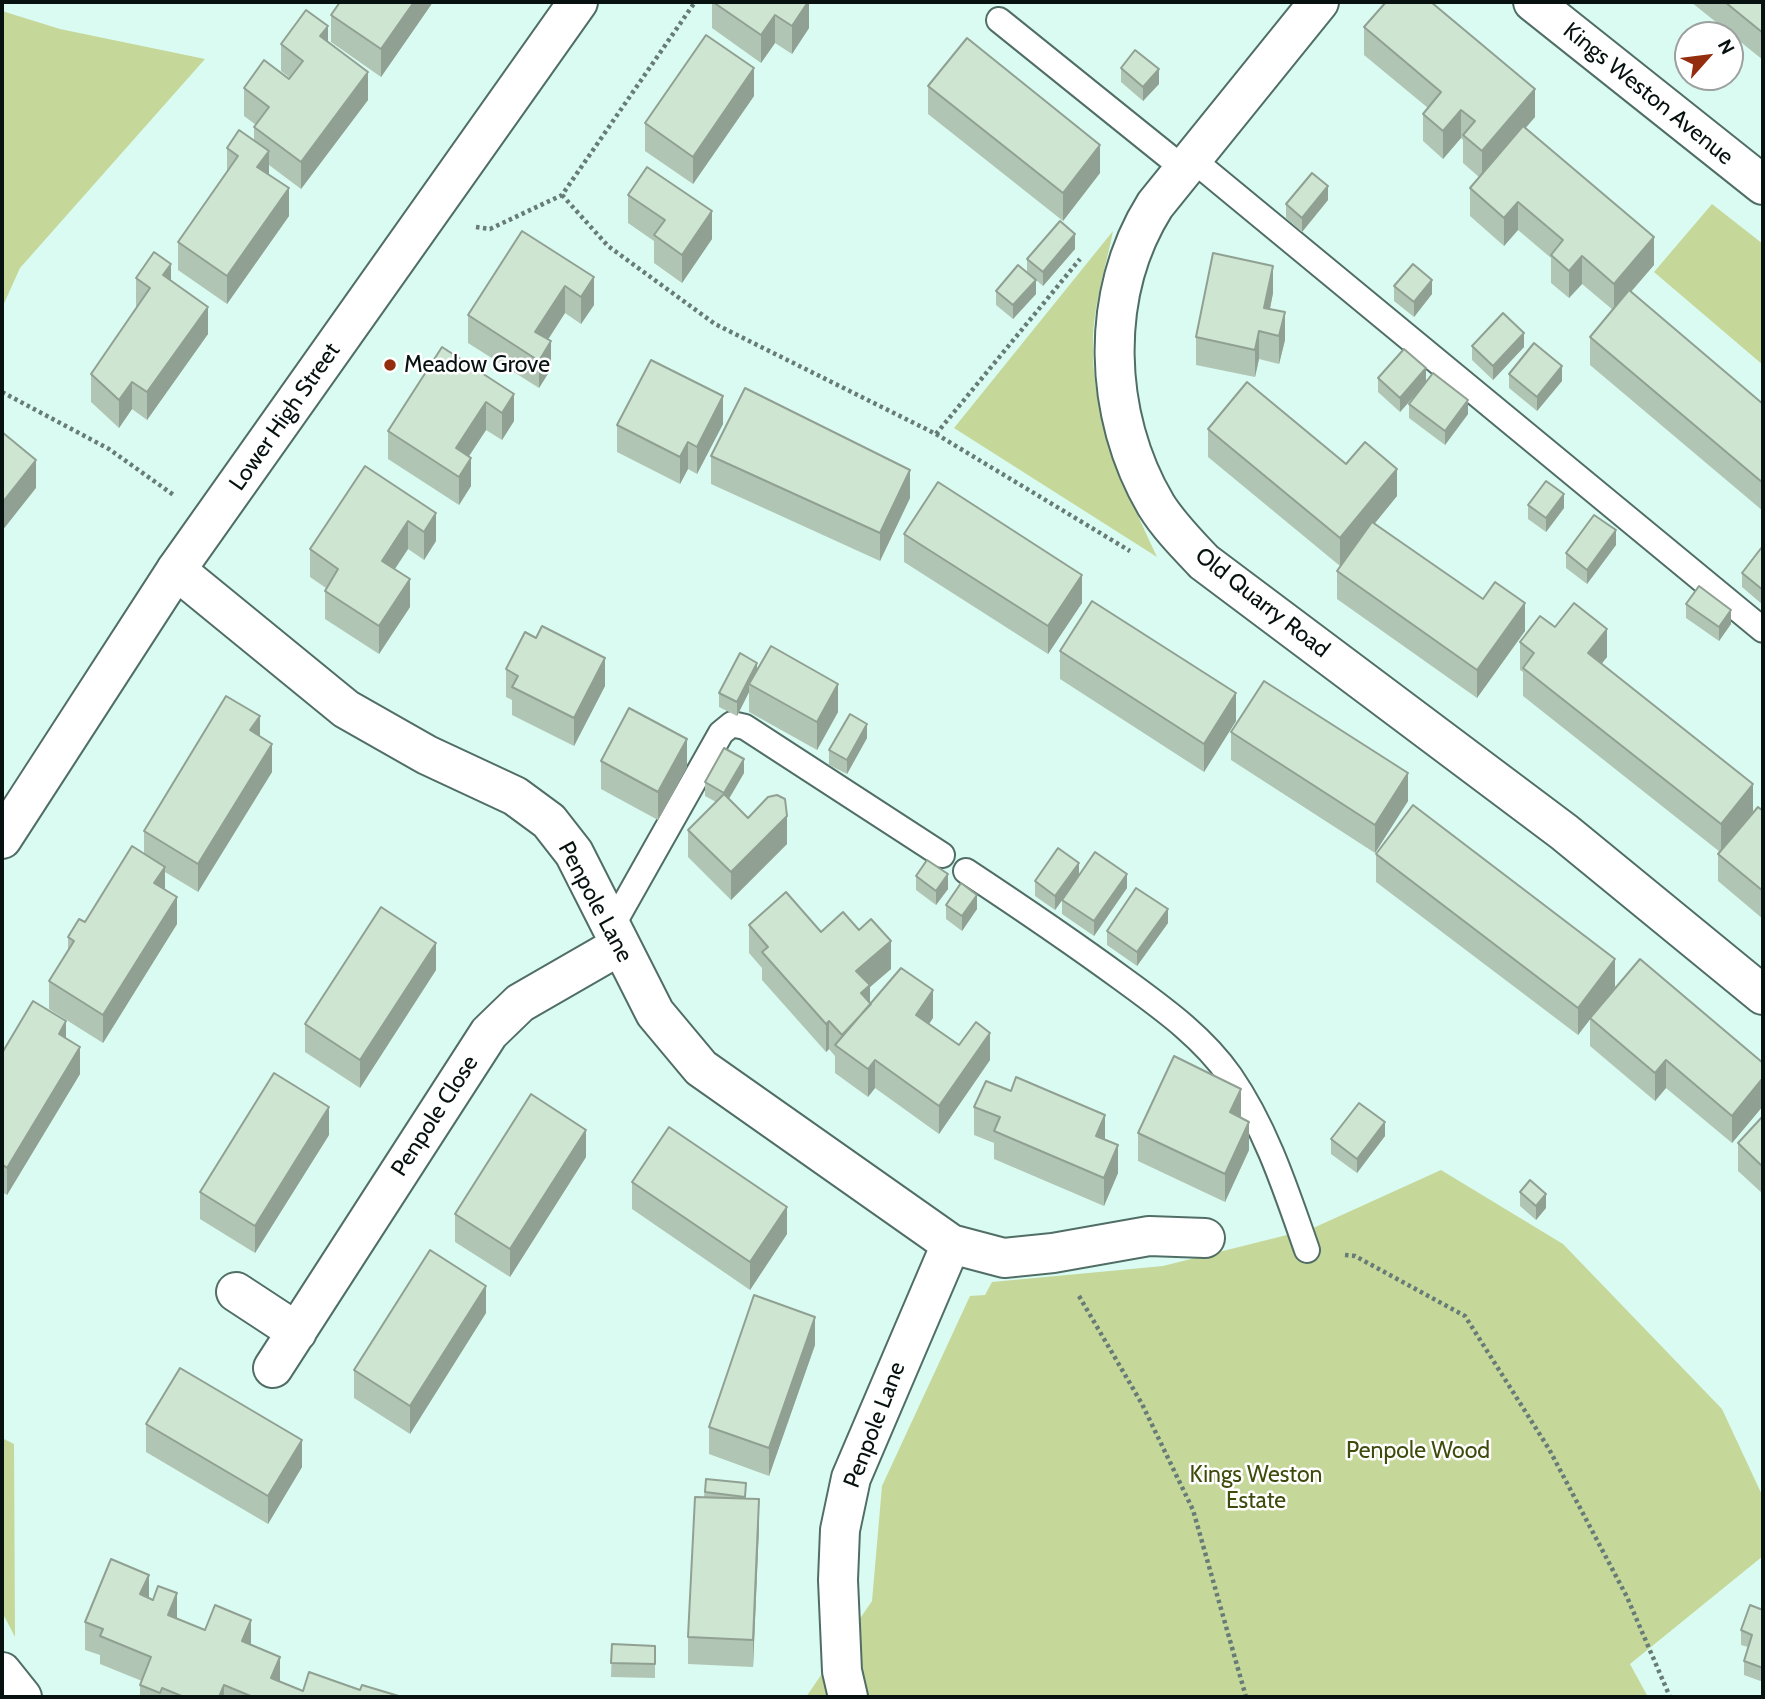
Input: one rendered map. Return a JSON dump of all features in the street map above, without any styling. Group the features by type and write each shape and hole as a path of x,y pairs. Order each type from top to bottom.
{"street":[{"name":"Lower High Street","path":"2,839 177,570 578,2"},
{"name":"Old Quarry Road","path":"1319,2 1188,164 1141,227 1129,262 1114,337 1115,369 1129,447 1143,479 1157,507 1204,562 1564,832 1763,995"},
{"name":"Kings Weston Avenue","path":"1533,2 1763,185"},
{"name":"Penpole Lane","path":"177,570 346,709 427,755 515,796 549,821 574,853 655,1013 701,1068 951,1244 1004,1258 1053,1253 1149,1236 1205,1238"},
{"name":"Penpole Close","path":"273,1368 489,1033 520,1003 615,937"},
{"name":"Penpole Lane","path":"848,1697 842,1671 838,1580 840,1530 851,1478 951,1244"},
{"path":"236,1292 297,1332"},
{"path":"2,1672 22,1697"}],"lane":[{"path":"999,20 1188,164 1763,630"},
{"path":"615,937 721,733 732,724 745,727 942,855"},
{"path":"965,871 1066,937 1161,1007 1211,1051 1253,1113 1281,1175 1307,1250"}],"path":[{"path":"424,220 490,229 562,195 695,2"},
{"path":"562,195 608,246 715,324 936,434 1152,564 1204,562"},
{"path":"936,434 1081,258"},
{"path":"2,392 109,449 211,522"},
{"path":"1307,1250 1355,1256 1465,1316 1549,1448 1627,1597 1670,1697"},
{"path":"1053,1253 1142,1404 1193,1510 1246,1697"}],"green space":[{"path":"2,11 60,29 205,59 20,268 2,308"},
{"path":"1712,204 1763,244 1763,365 1654,272"},
{"path":"1113,231 1095,315 1094,372 1104,427 1123,480 1157,557 954,428"},
{"name":"Penpole Wood","path":"1441,1170 1563,1244 1722,1409 1763,1497 1763,1556 1630,1664 1648,1697 806,1697 872,1601 882,1486 970,1296 985,1295 992,1282 1163,1266 1311,1229"},
{"path":"2,1438 14,1444 15,1637 2,1612"}],"building":[{"path":"340,2 414,2 381,49 331,15"},
{"path":"713,2 808,2 792,26 775,15 761,35"},
{"path":"1386,2 1431,2 1535,89 1482,151 1463,135 1475,121 1461,110 1443,131 1423,114 1441,92 1364,27"},
{"path":"1725,2 1763,2 1763,33"},
{"path":"306,10 328,26 320,36 368,72 301,162 254,127 269,107 244,88 264,60 289,79 303,61 281,44"},
{"path":"706,35 754,68 693,157 645,123"},
{"path":"967,38 1100,145 1063,193 928,86"},
{"path":"1135,50 1159,69 1143,87 1121,68"},
{"path":"1523,126 1654,237 1614,284 1582,256 1569,271 1551,255 1563,240 1518,202 1504,218 1470,188"},
{"path":"239,130 269,151 257,167 289,188 227,276 178,242 238,156 227,148"},
{"path":"647,167 712,211 682,255 654,235 665,220 628,195"},
{"path":"1312,173 1328,186 1302,218 1286,204"},
{"path":"1060,221 1075,234 1043,272 1027,259"},
{"path":"522,231 594,277 581,297 565,286 535,332 551,341 539,361 468,315"},
{"path":"154,252 171,264 163,275 208,307 147,392 132,382 119,400 91,374 150,288 136,278"},
{"path":"1213,253 1273,266 1264,308 1285,312 1279,336 1259,331 1255,350 1196,337"},
{"path":"1413,264 1432,280 1414,302 1394,286"},
{"path":"1018,265 1036,280 1013,305 996,291"},
{"path":"1629,290 1763,404 1763,483 1590,337"},
{"path":"1503,313 1524,333 1493,366 1472,346"},
{"path":"1534,343 1562,366 1537,397 1509,374"},
{"path":"442,347 514,394 502,413 486,402 456,448 471,458 459,477 388,431"},
{"path":"1404,349 1426,368 1400,398 1378,378"},
{"path":"651,360 723,396 697,447 688,442 680,457 617,425"},
{"path":"1433,373 1468,400 1445,431 1409,404"},
{"path":"1247,382 1346,464 1365,442 1397,469 1340,538 1208,429"},
{"path":"745,388 910,470 880,533 711,456"},
{"path":"2,432 36,460 2,503"},
{"path":"365,466 436,513 424,532 408,521 382,561 410,579 379,626 325,591 338,569 310,549"},
{"path":"1546,481 1564,494 1546,518 1528,505"},
{"path":"938,482 1082,575 1048,626 904,534"},
{"path":"1594,515 1616,530 1587,570 1566,553"},
{"path":"1372,522 1483,599 1495,582 1525,603 1477,670 1337,571"},
{"path":"1763,548 1763,590 1742,573"},
{"path":"1699,586 1731,610 1719,627 1686,604"},
{"path":"1092,601 1236,693 1204,744 1060,651"},
{"path":"1574,603 1607,629 1588,653 1753,784 1721,824 1523,668 1534,653 1520,642 1540,616 1555,627"},
{"path":"542,626 605,658 574,718 512,687 518,676 506,669 525,632 536,638"},
{"path":"771,646 838,684 817,722 749,684"},
{"path":"740,653 757,663 737,702 719,693"},
{"path":"1264,681 1408,773 1375,825 1231,732"},
{"path":"226,696 260,716 250,730 272,744 198,864 144,831"},
{"path":"629,708 687,739 658,792 601,761"},
{"path":"850,714 867,724 847,760 829,750"},
{"path":"724,748 744,759 724,793 705,782"},
{"path":"724,794 748,818 768,797 777,795 785,799 787,816 731,872 688,830"},
{"path":"1413,805 1615,959 1578,1008 1376,854"},
{"path":"1758,807 1763,811 1763,891 1718,854"},
{"path":"132,846 165,867 154,883 177,897 103,1015 49,981 74,941 68,937 79,919 85,922"},
{"path":"1058,848 1079,863 1055,896 1035,881"},
{"path":"1095,852 1127,874 1094,921 1062,900"},
{"path":"927,860 948,874 936,891 916,876"},
{"path":"961,883 977,895 962,916 946,905"},
{"path":"1136,888 1168,909 1137,952 1107,931"},
{"path":"786,892 821,932 843,912 859,930 871,919 891,941 856,971 870,985 861,993 871,1004 842,1035 829,1021 826,1024 762,952 768,947 749,925"},
{"path":"381,907 436,943 360,1060 305,1024"},
{"path":"1640,959 1763,1063 1763,1078 1732,1116 1666,1060 1655,1073 1590,1018"},
{"path":"901,968 933,990 916,1015 959,1045 976,1022 990,1033 939,1106 875,1060 868,1069 835,1045"},
{"path":"33,1001 66,1021 59,1034 80,1047 7,1168 2,1164 2,1053"},
{"path":"1174,1056 1241,1089 1230,1112 1249,1122 1225,1174 1138,1133"},
{"path":"274,1073 329,1107 255,1226 200,1192"},
{"path":"1016,1077 1105,1115 1096,1136 1118,1145 1104,1178 994,1131 1000,1117 974,1107 986,1081 1011,1091"},
{"path":"531,1094 586,1130 510,1249 455,1214"},
{"path":"1359,1103 1385,1122 1357,1159 1331,1139"},
{"path":"1763,1116 1763,1167 1738,1143"},
{"path":"669,1127 787,1207 750,1262 632,1182"},
{"path":"1530,1180 1546,1194 1536,1206 1520,1192"},
{"path":"430,1250 486,1286 410,1406 354,1370"},
{"path":"754,1295 815,1317 769,1448 709,1427"},
{"path":"180,1368 302,1440 268,1496 146,1424"},
{"path":"706,1479 746,1483 745,1497 705,1492"},
{"path":"695,1497 759,1499 753,1640 688,1637"},
{"path":"111,1559 149,1575 140,1594 153,1600 158,1586 177,1593 168,1615 205,1630 215,1605 251,1620 242,1641 280,1657 271,1678 303,1691 309,1672 360,1690 362,1685 402,1697 253,1697 224,1685 219,1697 184,1697 162,1688 160,1693 140,1685 151,1657 100,1636 103,1629 85,1622"},
{"path":"1750,1605 1763,1610 1763,1668 1744,1661 1752,1635 1741,1630"},
{"path":"612,1644 655,1646 655,1664 611,1663"}],"place":[{"name":"Meadow Grove","path":"390,365"}],"park label":[{"name":"Kings Weston Estate","path":"1256,1488"}]}
